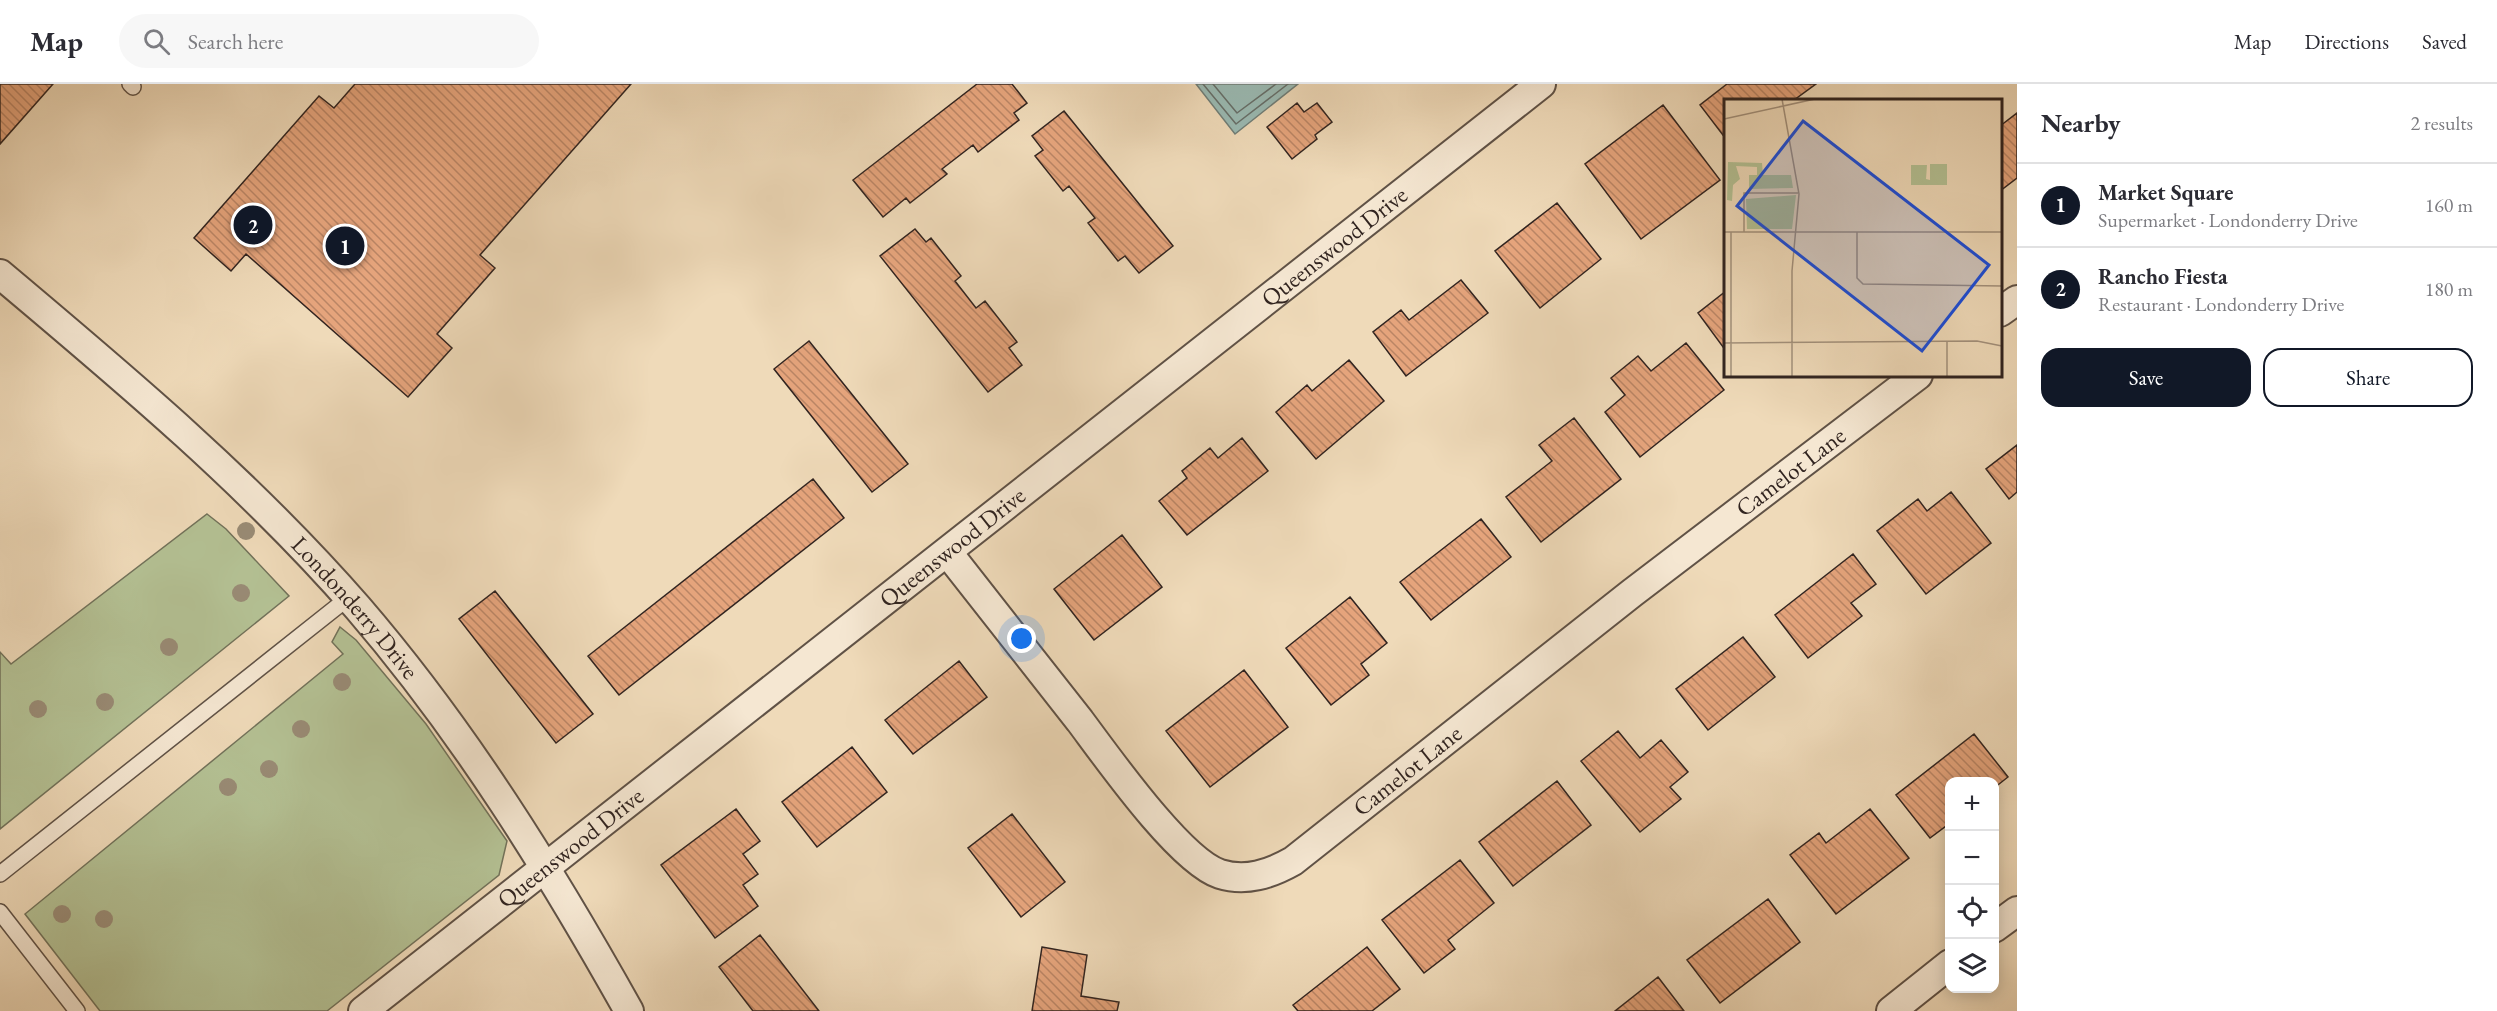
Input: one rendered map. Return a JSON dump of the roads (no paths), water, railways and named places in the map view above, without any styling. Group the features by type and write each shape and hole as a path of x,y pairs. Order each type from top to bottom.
{"street":[{"name":"Queenswood Drive","path":"363,1011 948,553 1541,84"},
{"name":"Londonderry Drive","path":"0,274 207,454 292,537 402,660 444,717 546,867 629,1011"},
{"path":"2002,311 2017,300"},
{"name":"Camelot Lane","path":"948,553 1147,807 1196,861 1219,874 1245,878 1271,873 1293,861 1632,593 1917,376"},
{"path":"1999,925 2017,910"},
{"path":"1890,1011 1945,968"}],"lane":[{"path":"0,874 348,598"},
{"path":"0,912 76,1011"}],"water":[{"path":"1196,84 1298,84 1235,134"}],"place":[{"name":"Rancho Fiesta","path":"253,225"},
{"name":"Market Square","path":"345,246"}]}
